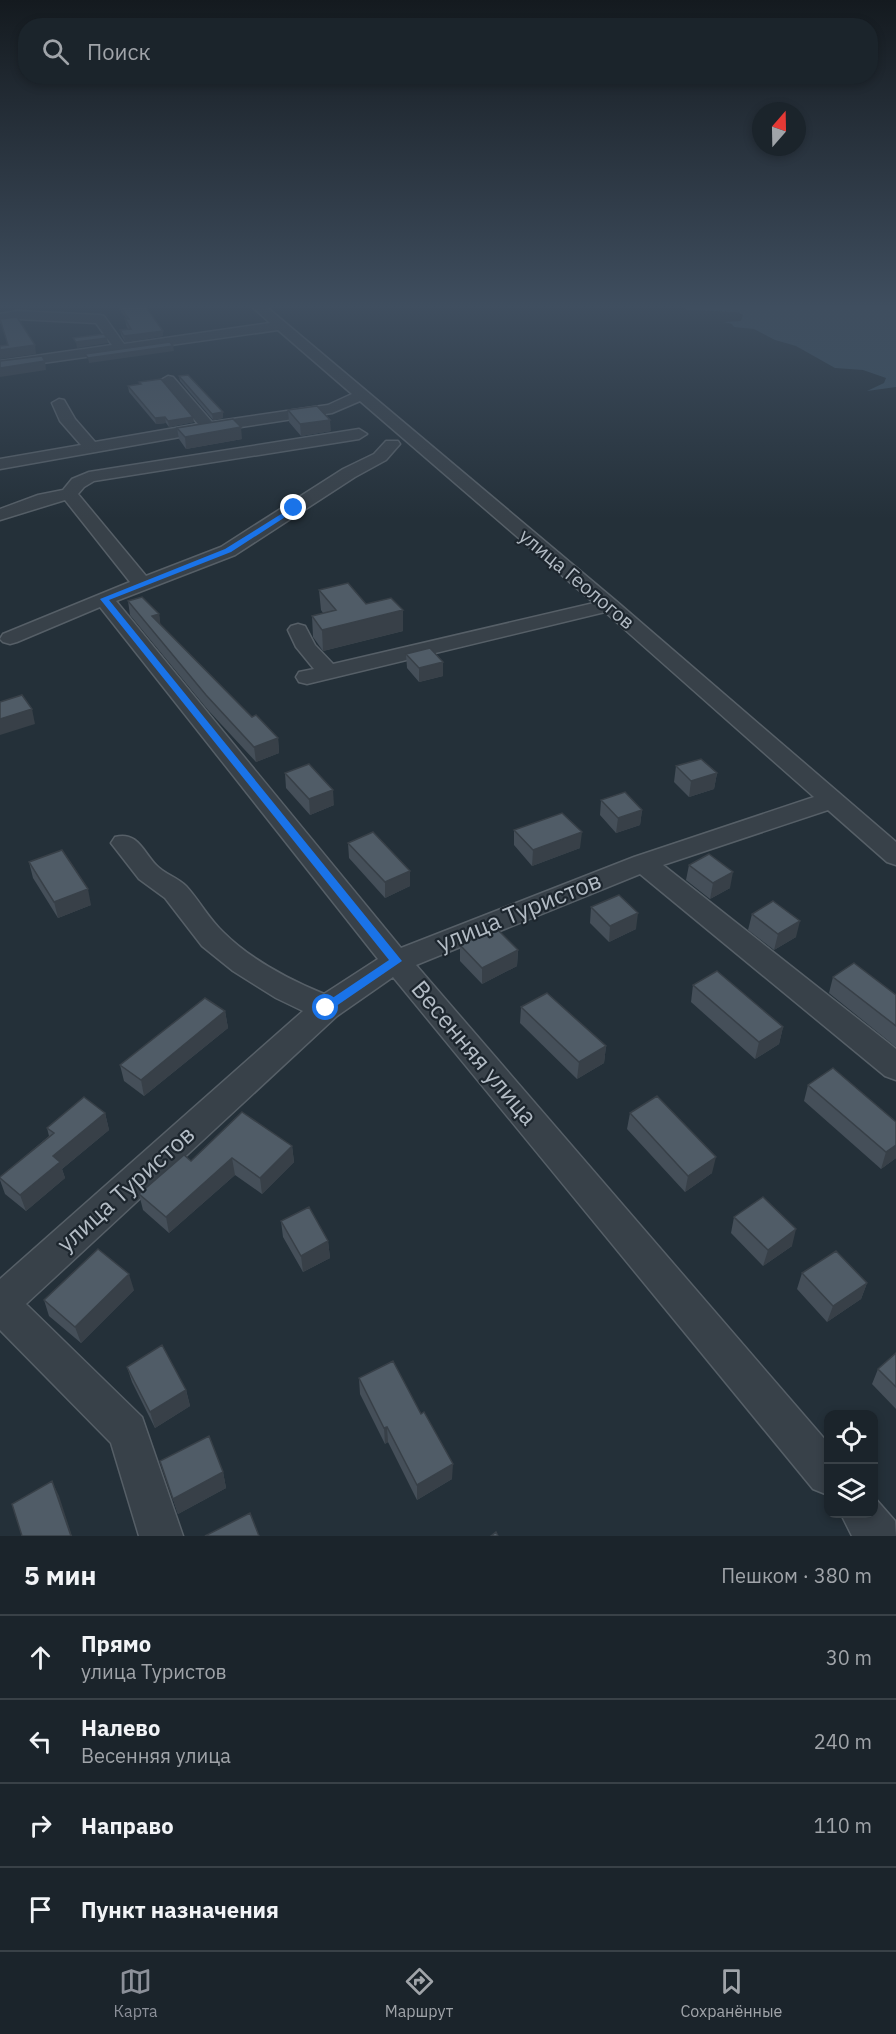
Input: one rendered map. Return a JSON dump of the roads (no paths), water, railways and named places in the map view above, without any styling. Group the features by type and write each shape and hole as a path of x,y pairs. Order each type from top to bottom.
{"street":[{"name":"улица Геологов","path":"338,376 609,605 896,856"},
{"path":"168,380 208,427"},
{"path":"0,464 90,446 332,409 361,395"},
{"path":"59,404 68,421 90,446"},
{"path":"332,409 359,434 373,441 420,445"},
{"path":"0,515 44,499 69,494 78,483 89,477 359,434"},
{"path":"10,640 81,606 143,585 228,551 349,474 380,457 392,444"},
{"path":"69,494 143,585"},
{"name":"Весенняя улица","path":"104,599 396,961 824,1469"},
{"path":"308,677 609,605"},
{"path":"298,630 306,647 328,672"},
{"name":"улица Туристов","path":"0,1304 326,1008 396,961 643,863 831,800"},
{"path":"124,843 148,873 175,891 212,939 243,964 286,990 326,1008"},
{"path":"643,863 896,1067"},
{"path":"0,1304 129,1431 161,1536"},
{"path":"864,1518 880,1536"}],"water":[{"path":"879,376 896,376 896,387 867,391 884,383 886,378"}]}
